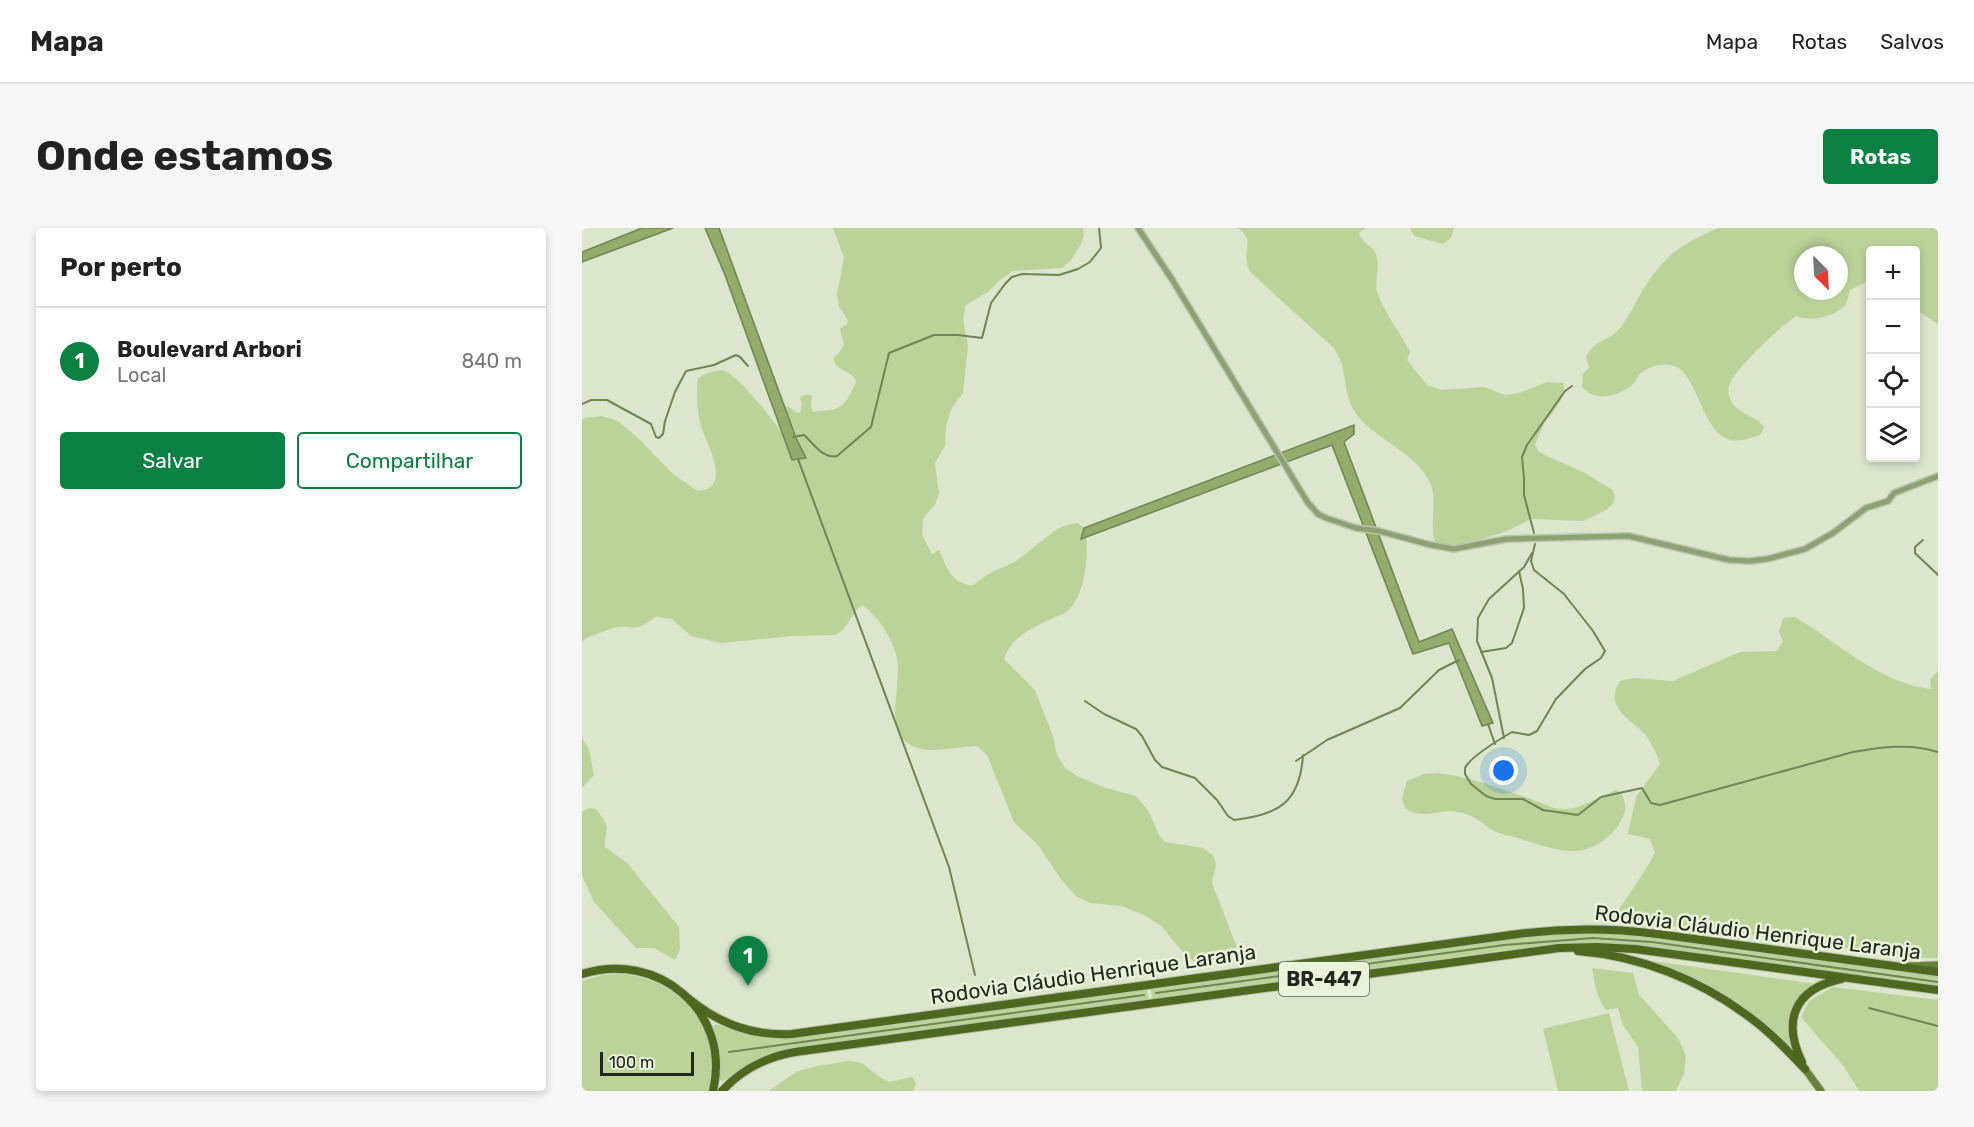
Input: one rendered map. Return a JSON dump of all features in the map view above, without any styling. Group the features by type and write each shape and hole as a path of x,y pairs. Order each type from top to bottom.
{"main road":[{"name":"Rodovia Cláudio Henrique Laranja","path":"689,999 714,1017 742,1029 771,1035 792,1034 1507,936 1578,929 1657,934 1938,972"},
{"name":"Rodovia Cláudio Henrique Laranja","path":"722,1091 758,1063 795,1052 1521,952 1578,947 1635,949 1938,990"},
{"path":"1521,952 1553,950 1601,954 1648,965 1679,976 1708,990 1748,1016 1805,1069"},
{"name":"BR-447","path":"582,974 610,968 639,970 666,981 689,999 700,1014 712,1040 716,1068 713,1091"},
{"path":"1805,1069 1792,1036 1792,1022 1796,1009 1807,994 1818,987 1848,978"}],"street":[{"path":"1138,228 1173,281 1308,503 1318,514 1356,528 1379,531 1431,545 1461,548 1506,539 1629,536 1729,560 1749,561 1776,557 1804,549 1833,533 1866,508 1888,501 1894,493 1938,476"},
{"path":"1893,966 1938,965"},
{"path":"1805,1069 1821,1091"}],"shaded area":[{"path":"642,228 673,228 582,262 582,252"},
{"path":"705,228 719,228 796,438 806,458 792,460 725,275"},
{"path":"833,228 1083,228 1084,235 1081,244 1071,260 1062,268 1013,271 988,292 966,305 963,319 968,346 963,393 951,409 946,427 945,446 935,463 939,494 935,504 923,519 922,535 932,554 939,550 947,569 955,578 960,582 973,585 990,573 1015,562 1057,529 1078,523 1084,528 1082,538 1086,537 1086,566 1077,598 1065,613 1038,625 1018,638 1004,659 1035,690 1053,736 1057,755 1065,768 1103,787 1136,796 1149,812 1159,835 1165,842 1203,848 1213,855 1216,866 1212,883 1236,945 1236,954 1197,964 1182,951 1161,926 1146,916 1122,906 1090,903 1076,896 1061,879 1038,845 1014,822 987,755 977,746 929,750 909,744 900,735 896,724 898,670 895,650 879,622 862,605 843,630 835,635 793,636 721,643 691,636 672,619 655,617 642,626 613,628 582,642 582,420 602,416 618,421 673,474 698,491 707,489 714,483 716,470 699,416 698,378 715,371 725,371 746,389 778,427 792,460 805,458 784,405 800,413 802,404 800,398 807,395 812,396 813,412 840,407 847,399 856,380 834,362 834,357 844,345 840,329 847,324 848,320 839,307 837,294 844,257"},
{"path":"1237,228 1366,228 1359,233 1376,254 1378,264 1376,286 1380,299 1410,352 1407,360 1427,385 1441,390 1484,387 1505,395 1520,393 1547,382 1563,383 1561,400 1543,426 1535,444 1538,451 1585,473 1613,490 1615,497 1613,504 1584,521 1531,519 1507,531 1471,543 1443,546 1436,544 1433,530 1433,492 1425,473 1416,463 1371,428 1353,409 1347,393 1342,364 1334,348 1251,273 1247,266 1246,236"},
{"path":"1410,228 1454,228 1451,238 1443,244 1414,236"},
{"path":"1718,228 1938,228 1938,324 1920,313 1920,246 1866,246 1866,282 1850,290 1848,298 1848,246 1794,246 1794,300 1848,300 1842,308 1830,315 1815,318 1796,316 1760,347 1734,376 1729,385 1732,403 1764,427 1760,435 1736,440 1721,435 1705,414 1685,375 1679,368 1670,365 1648,369 1640,374 1632,385 1613,395 1600,396 1587,392 1582,387 1583,374 1589,368 1586,357 1589,351 1620,328 1652,276 1668,258 1685,245"},
{"path":"1354,425 1354,434 1344,442 1419,642 1452,629 1493,723 1482,726 1449,643 1413,654 1332,445 1081,539 1084,528"},
{"path":"1795,617 1860,660 1894,679 1931,689 1930,680 1938,671 1938,958 1922,958 1730,932 1613,920 1655,853 1650,839 1628,834 1636,797 1660,764 1648,738 1617,707 1615,691 1620,681 1634,678 1673,681 1740,652 1776,651 1783,642 1779,632 1783,618"},
{"path":"582,738 589,750 594,775 582,788"},
{"path":"1438,773 1486,784 1560,809 1577,807 1617,790 1624,799 1625,810 1616,829 1597,844 1576,851 1555,849 1497,832 1463,813 1447,811 1419,814 1405,808 1402,798 1407,781 1424,774"},
{"path":"595,809 605,822 607,829 605,847 627,863 679,927 680,949 675,960 654,948 636,948 594,902 582,875 582,811"},
{"path":"1636,934 1938,976 1938,986 1654,947 1587,944 1520,948 1152,999 1151,989 1538,935"},
{"path":"1646,960 1816,984 1802,999 1791,1017 1789,1035 1792,1050 1757,1017 1718,990 1690,976"},
{"path":"1592,968 1633,973 1639,995 1678,1038 1686,1056 1684,1073 1676,1091 1642,1091 1638,1047 1623,1025 1618,1008 1606,1010 1600,1000"},
{"path":"620,974 662,985 693,1011 704,1028 710,1048 712,1069 708,1091 582,1091 582,981 602,975"},
{"path":"1833,987 1938,1000 1938,1091 1859,1091 1845,1068 1801,1017 1809,1001"},
{"path":"1147,989 1148,999 784,1050 753,1061 723,1081 720,1080 720,1053 712,1027 716,1024 749,1035 784,1039"},
{"path":"1609,1013 1629,1091 1558,1091 1543,1029"},
{"path":"849,1061 862,1063 890,1082 912,1077 916,1084 913,1091 769,1091 796,1072"}],"waterway":[{"path":"793,437 804,435 823,453 837,456 871,427 889,353 934,335 982,338 991,303 1012,277 1022,274 1059,275 1078,269 1090,262 1101,248 1099,228"},
{"path":"582,404 591,400 607,400 651,424 656,437 659,438 663,434 675,392 686,371 714,365 736,355 748,366"},
{"path":"1534,533 1524,495 1522,457 1527,445 1565,391 1572,386"},
{"path":"798,459 949,867 975,975"},
{"path":"1923,540 1915,547 1915,553 1938,575"},
{"path":"1535,544 1531,561 1534,570 1564,594 1593,631 1605,651 1601,658 1585,669 1556,699 1537,731 1529,735 1512,732 1486,748 1468,763 1465,774 1471,784 1486,796 1495,799 1523,799 1543,810 1578,815 1601,797 1642,788 1651,803 1660,805 1853,752 1885,747 1917,748 1938,752"},
{"path":"1504,738 1492,678 1477,641 1478,618 1489,599 1524,567 1532,553"},
{"path":"1481,652 1506,648 1512,643 1524,608 1519,571"},
{"path":"1296,761 1327,740 1400,708 1439,670 1459,660"},
{"path":"1085,701 1104,714 1136,729 1155,760 1162,767 1195,778 1234,820 1263,814 1284,804 1297,785 1303,755"},
{"path":"1488,724 1495,744"},
{"path":"1156,993 1504,945 1593,938 1652,942 1938,982"},
{"path":"729,1052 1144,995"},
{"path":"1869,1008 1938,1026"}],"place":[{"name":"Boulevard Arbori","path":"748,986"}]}
